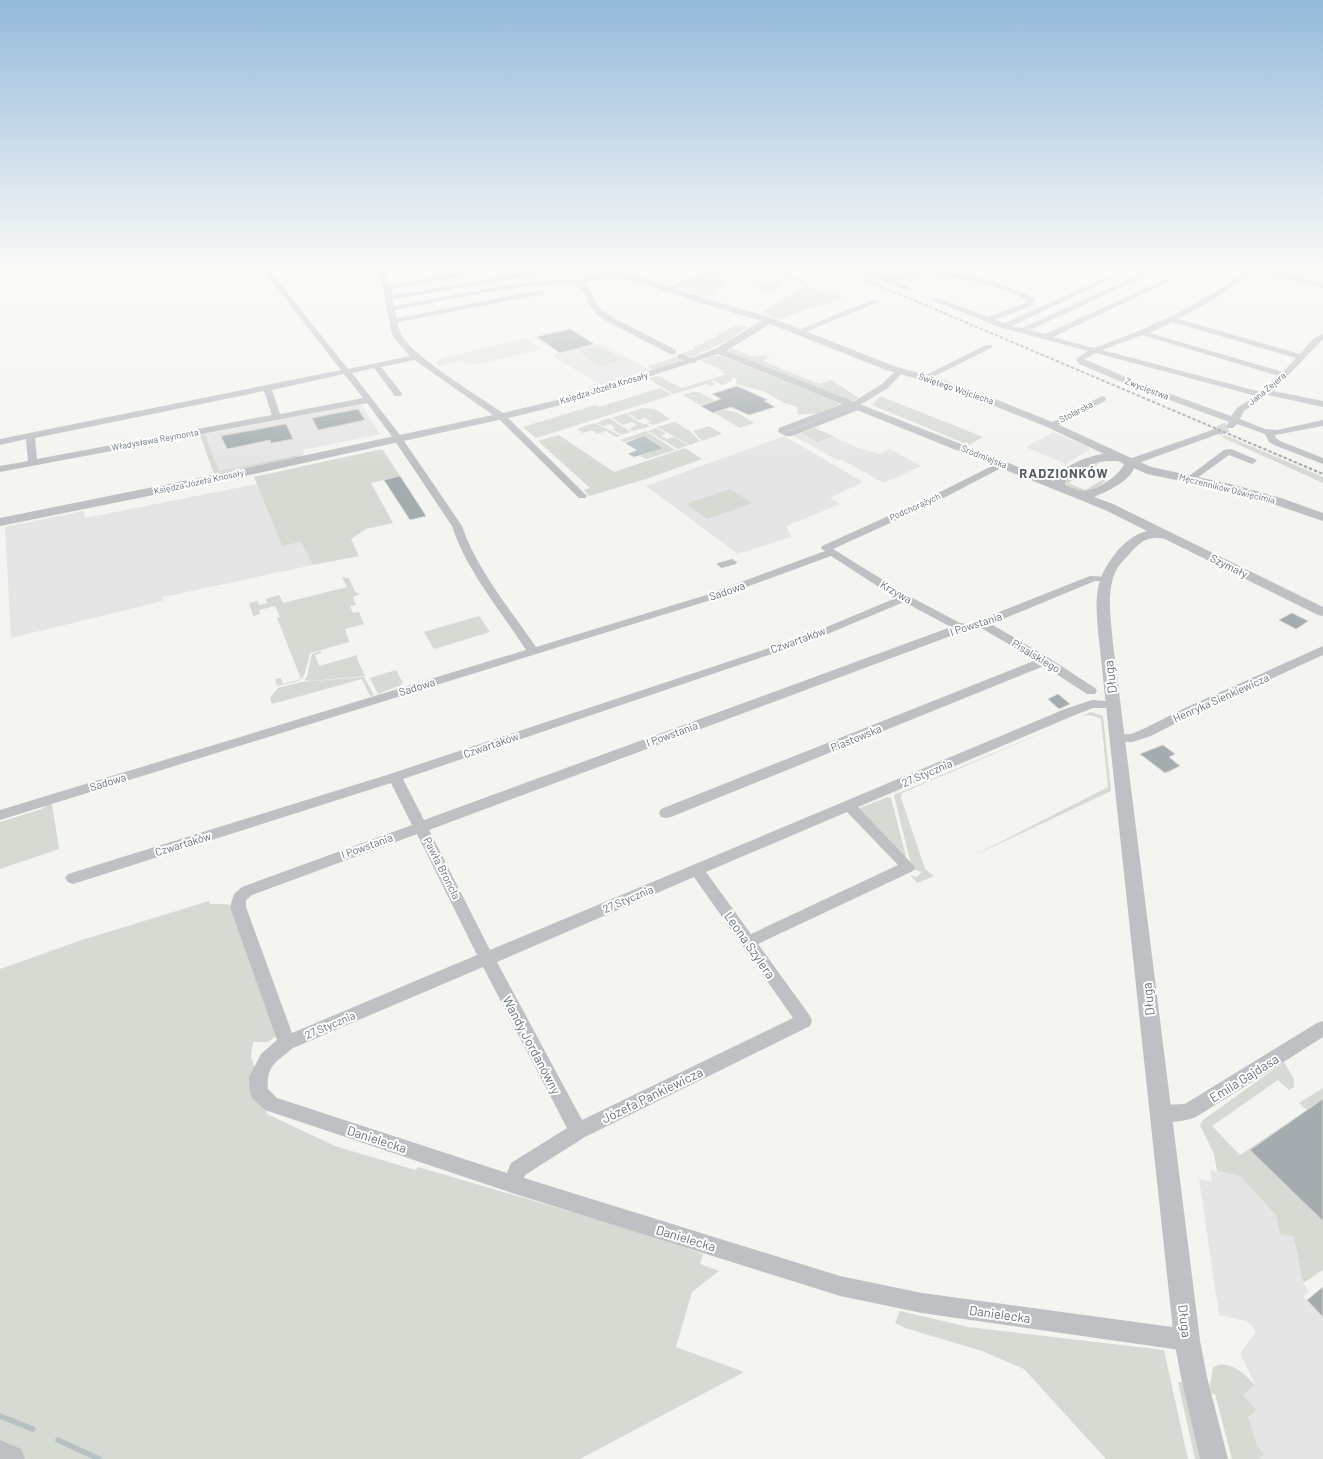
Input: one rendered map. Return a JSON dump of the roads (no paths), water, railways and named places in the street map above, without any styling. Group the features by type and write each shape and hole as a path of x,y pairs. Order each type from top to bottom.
{"street":[{"path":"318,334 369,400 457,526 462,541 533,651"},
{"path":"397,334 416,357 501,416 582,496"},
{"path":"638,334 692,361"},
{"name":"Księdza Józefa Knosały","path":"0,522 207,480 560,402 692,361 718,351 746,334"},
{"name":"Świętego Wojciecha","path":"807,334 900,372 924,378 991,401 1051,425 1124,461"},
{"path":"1037,334 1096,351 1264,394 1323,404"},
{"path":"1046,337 1052,334"},
{"path":"1096,351 1139,334"},
{"path":"1146,334 1285,375"},
{"path":"1222,334 1301,357"},
{"name":"Jana Zejera","path":"1232,424 1238,412 1264,394 1285,375 1317,340 1323,336"},
{"path":"924,378 989,347"},
{"name":"Śródmiejska","path":"718,351 1076,493 1135,519"},
{"name":"Zwycięstwa","path":"1096,351 1080,359 1082,362 1132,384 1232,424"},
{"path":"0,442 416,357"},
{"path":"376,366 398,394"},
{"path":"854,405 786,429 782,432 789,434 854,405 885,386 900,372"},
{"path":"267,388 277,418"},
{"name":"Stolarska","path":"1051,425 1102,399"},
{"name":"Władysława Reymonta","path":"0,469 369,400"},
{"path":"1232,424 1268,433 1287,431 1323,423"},
{"path":"1062,488 1059,485 1060,479 1091,458 1104,457 1124,461 1135,460 1218,431"},
{"path":"1268,433 1272,440 1277,443 1323,461"},
{"path":"30,436 33,462"},
{"path":"1190,479 1228,452 1252,461"},
{"path":"1076,493 1091,494 1111,484 1127,472 1124,461"},
{"name":"Męczenników Oświęcimia","path":"1124,461 1154,472 1231,488 1280,502 1323,517"},
{"name":"Podchorążych","path":"829,550 1002,464"},
{"path":"1111,484 1112,494 1120,505 1135,519 1140,528 1135,541"},
{"path":"1118,512 1129,526 1135,541"},
{"name":"Szymały","path":"1135,519 1323,612"},
{"path":"1135,541 1146,533 1167,536"},
{"name":"Długa","path":"1135,541 1110,568 1106,579 1104,615 1113,705 1187,1340 1194,1377 1214,1459"},
{"name":"Sadowa","path":"0,815 707,598 829,550"},
{"name":"Krzywa","path":"829,550 905,598 957,626 963,627"},
{"name":"I Powstania","path":"287,1043 238,907 239,898 247,891 963,627 970,628 982,624 1094,578 1106,579"},
{"name":"Czwartaków","path":"73,878 395,778 808,638 905,598"},
{"name":"Pisalskiego","path":"982,624 1045,661 1091,691"},
{"name":"Henryka Sienkiewicza","path":"1118,738 1132,738 1146,733 1225,695 1290,667 1323,650"},
{"name":"Piastowska","path":"666,812 1045,661"},
{"name":"27 Stycznia","path":"287,1043 1088,705 1113,705"},
{"name":"Pawła Broncla","path":"395,778 487,959"},
{"path":"748,942 908,867 849,806"},
{"name":"Leona Szylera","path":"696,870 804,1021"},
{"name":"Wandy Jordanówny","path":"487,959 578,1130"},
{"name":"Józefa Pankiewicza","path":"512,1184 518,1169 578,1130 804,1021"},
{"name":"Emila Gajdasa","path":"1160,1113 1181,1114 1190,1111 1323,1028"},
{"name":"Danielecka","path":"287,1043 267,1059 258,1077 259,1093 271,1104 512,1184 840,1286 882,1296 922,1303 1187,1340"},
{"path":"0,1454 11,1459"}],"waterway":[{"path":"0,1416 33,1429"},
{"path":"58,1440 99,1459"}],"tunnel":[{"path":"1218,431 1230,426"}],"railway":[{"path":"993,334 1323,474"}],"district":[{"name":"RADZIONKÓW","path":"1064,473"}]}
